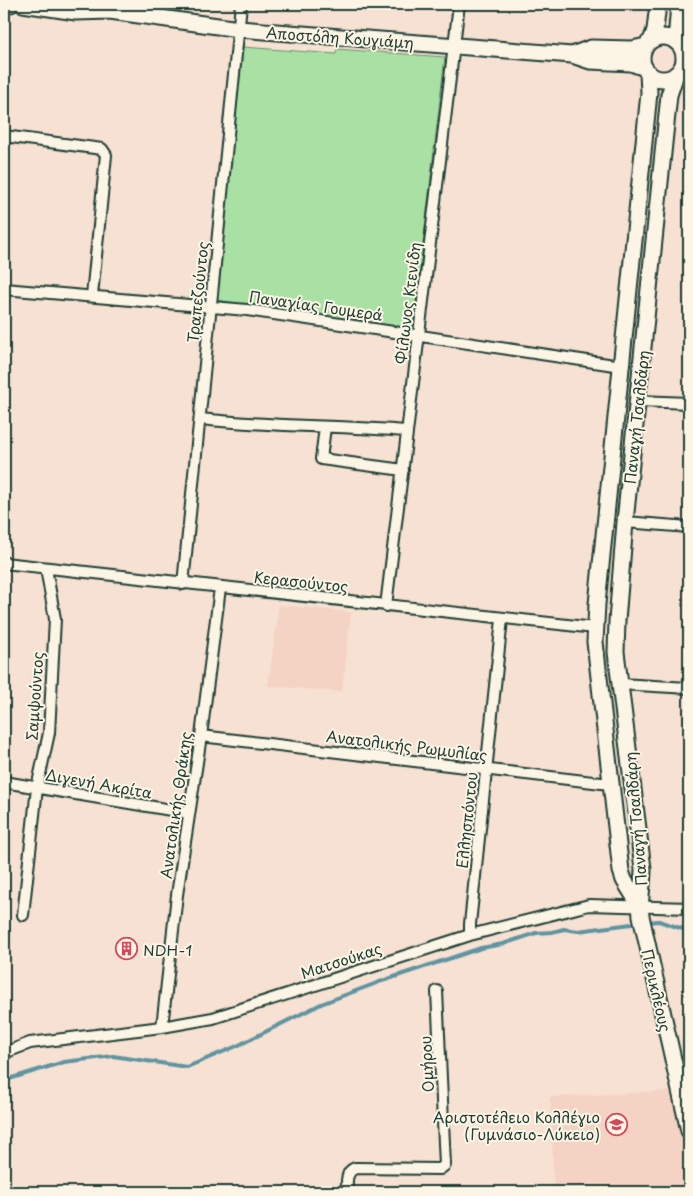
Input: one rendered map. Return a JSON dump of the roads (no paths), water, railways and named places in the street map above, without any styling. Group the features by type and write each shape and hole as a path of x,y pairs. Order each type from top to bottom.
{"street":[{"name":"Αποστόλη Κουγιάμη","path":"23,4 76,12 110,11 239,30 572,54 590,61 630,63 646,70"},
{"name":"Αποστόλη Κουγιάμη","path":"90,4 110,11"},
{"name":"Τραπεζούντος","path":"183,584 241,4"},
{"name":"Φίλωνος Κτενίδη","path":"386,606 459,4"},
{"path":"658,4 655,30 642,57 646,70 653,76 662,79 682,71 684,59 679,4"},
{"path":"648,44 664,37 682,47"},
{"name":"Αποστόλη Κουγιάμη","path":"572,54 590,48 632,49 648,44"},
{"name":"Παναγή Τσαλδάρη","path":"640,911 620,870 595,655 595,628 649,93 646,70"},
{"name":"Παναγή Τσαλδάρη","path":"640,911 643,869 620,684 616,636 669,95 682,71"},
{"path":"4,136 102,149 106,155 107,163 92,296"},
{"name":"Παναγίας Γουμερά","path":"4,289 210,306 621,366"},
{"path":"639,401 689,403"},
{"path":"200,419 244,424 361,427 407,431"},
{"path":"325,427 321,459 403,470"},
{"path":"626,522 689,527"},
{"name":"Κερασούντος","path":"4,563 595,628"},
{"name":"Σαμψούντος","path":"23,915 38,788 49,733 55,619 46,568"},
{"name":"Ανατολικής Θράκης","path":"162,1028 177,895 201,736 220,588"},
{"name":"Ελλησπόντου","path":"470,935 502,618"},
{"path":"620,684 689,688"},
{"name":"Ανατολικής Ρωμυλίας","path":"201,736 610,784"},
{"name":"Διγενή Ακρίτα","path":"4,782 189,813"},
{"name":"Ματσούκας","path":"4,1053 40,1042 162,1028 212,1018 470,935 589,905 640,911 689,908"},
{"name":"Περικλέους","path":"640,911 689,1132"},
{"name":"Ομήρου","path":"347,1192 348,1175 355,1168 440,1169 445,1165 437,991"}],"waterway":[{"path":"646,922 659,921 689,931"},
{"path":"4,1082 64,1062 113,1056 187,1067 237,1046 321,1004 382,981 481,948 503,944 536,933 564,929 578,931 639,923"}],"place":[{"name":"NDH-1","path":"127,949"},
{"name":"Αριστοτέλειο Κολλέγιο (Γυμνάσιο-Λύκειο)","path":"616,1125"}]}
